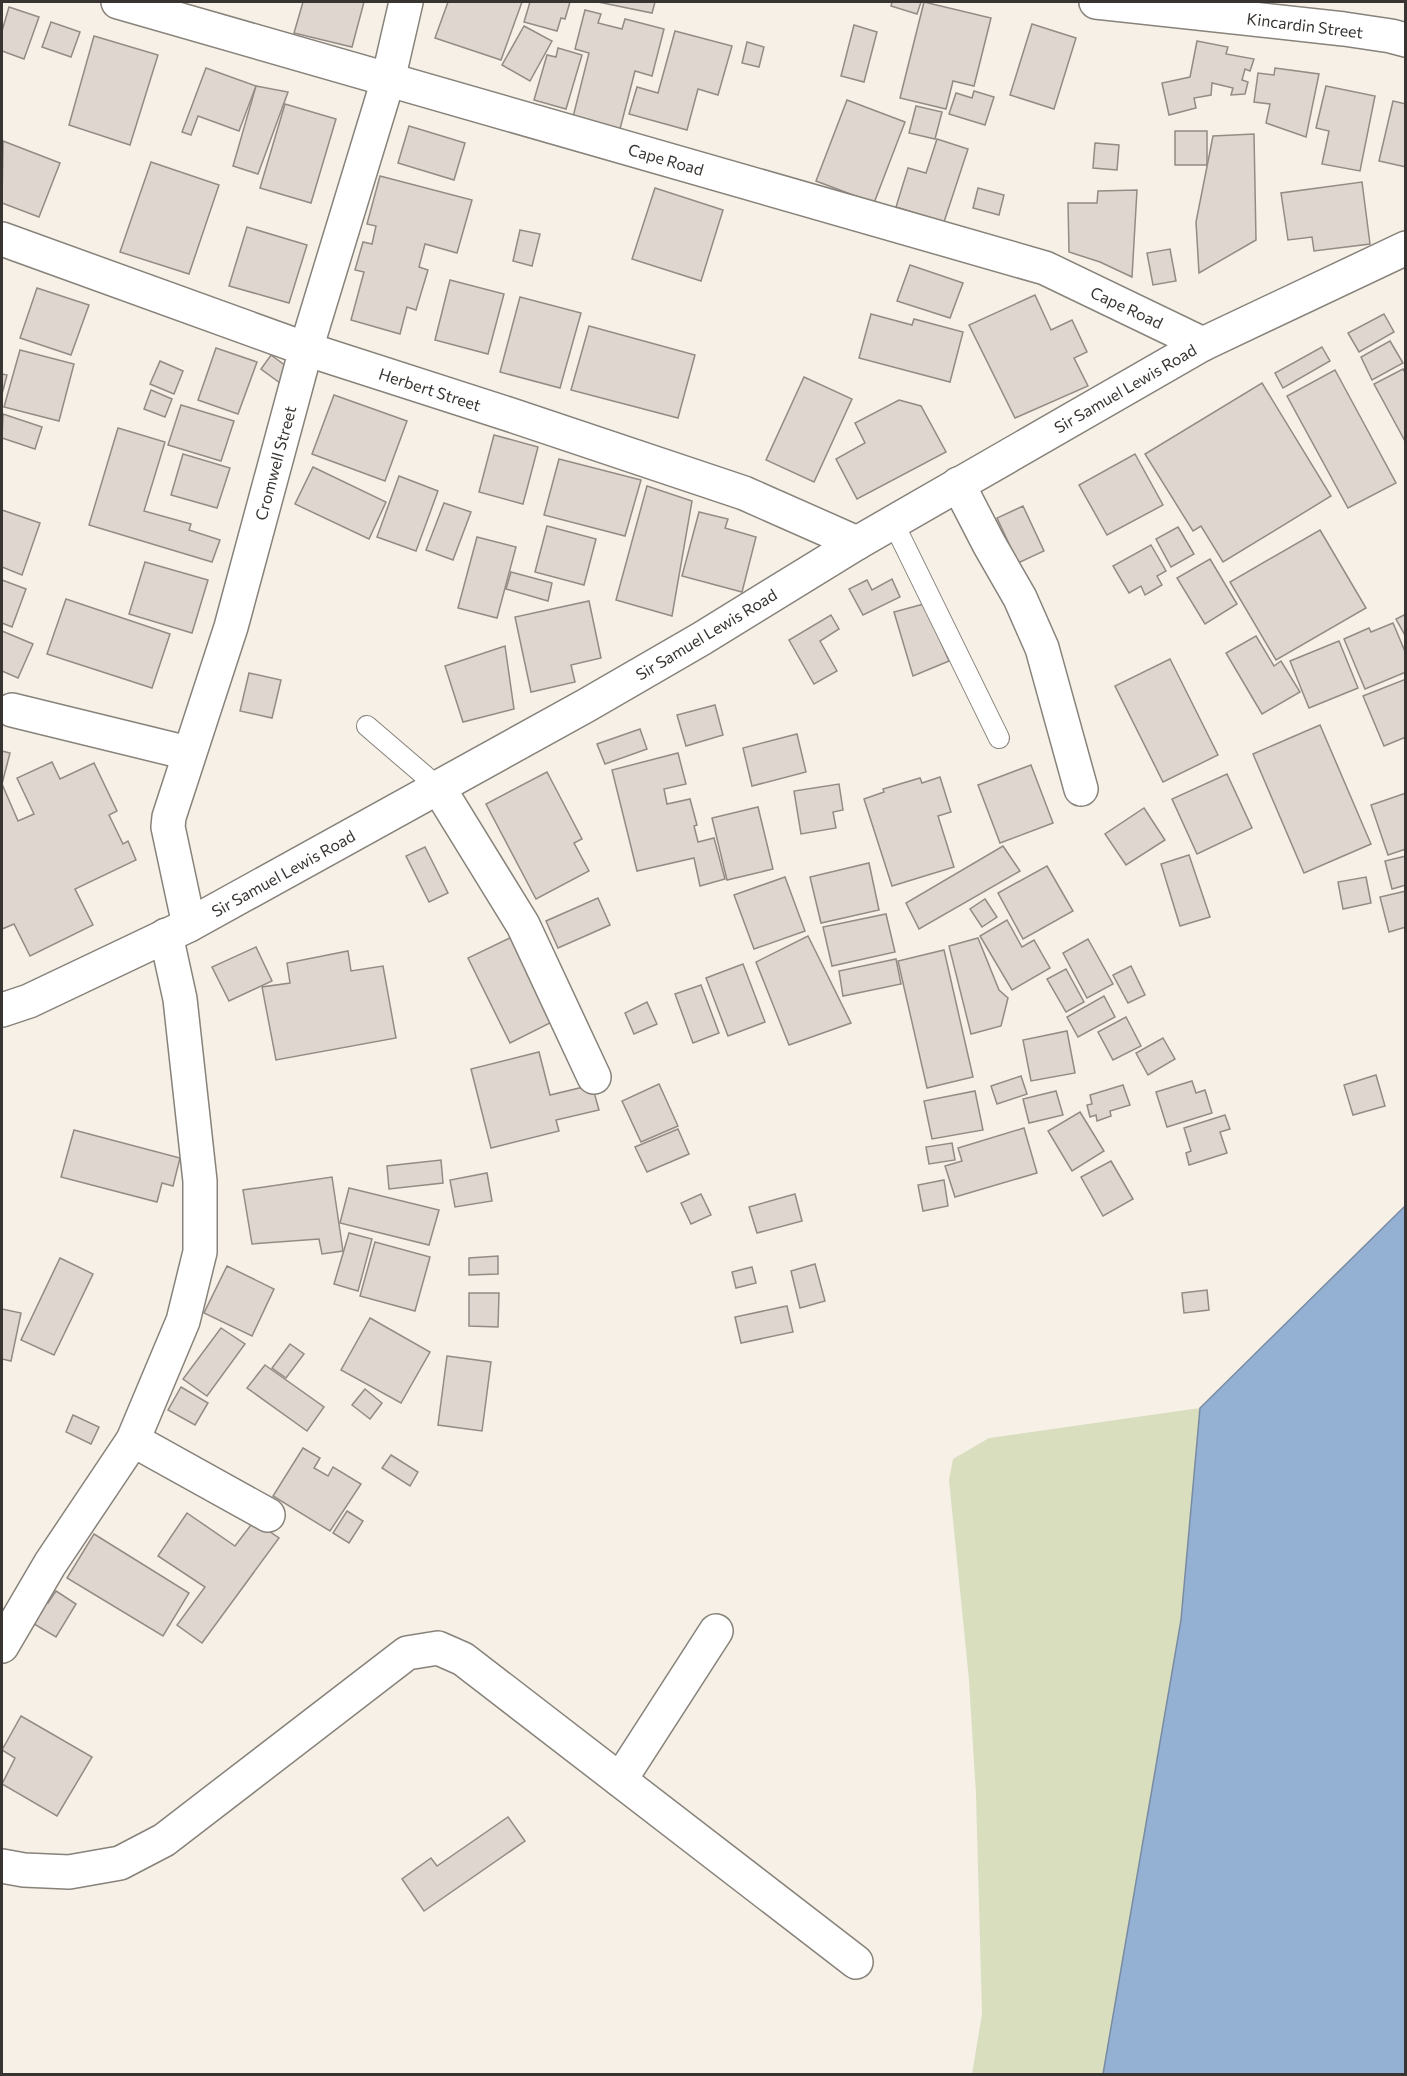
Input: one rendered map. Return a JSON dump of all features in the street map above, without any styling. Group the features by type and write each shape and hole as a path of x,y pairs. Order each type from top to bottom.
{"street":[{"name":"Cape Road","path":"118,2 1045,268 1203,344"},
{"name":"Cromwell Street","path":"2,1646 50,1564 133,1440 183,1321 200,1252 200,1181 180,999 178,930 168,827 188,753 231,627 306,349 388,80 406,2"},
{"name":"Kincardin Street","path":"1096,2 1344,29 1406,40"},
{"name":"Herbert Street","path":"2,239 306,349 744,492 856,543"},
{"name":"Sir Samuel Lewis Road","path":"2,1010 28,1001 178,930 701,639 856,543 1203,344 1406,248"},
{"path":"958,484 1020,597 1042,648 1081,789"},
{"path":"12,710 188,753"},
{"path":"438,787 523,925 594,1077"},
{"path":"133,1440 268,1515"},
{"path":"620,1780 716,1631"},
{"path":"2,1866 24,1870 69,1872 120,1863 164,1840 407,1653 438,1648 463,1659 856,1962"}],"lane":[{"path":"893,522 999,738"},
{"path":"367,726 438,787"}],"green space":[{"path":"1200,1408 1181,1620 1103,2074 972,2074 982,2014 976,1794 969,1680 949,1480 953,1459 989,1438"}],"water":[{"path":"1405,1206 1405,2074 1103,2074 1181,1620 1200,1408"}],"building":[{"path":"303,2 364,2 352,47 294,33"},
{"path":"448,2 522,2 501,60 435,38"},
{"path":"530,2 570,2 565,19 561,18 557,31 524,22"},
{"path":"598,2 655,2 652,13"},
{"path":"892,2 921,2 917,14 891,6"},
{"path":"924,2 991,18 974,86 953,81 946,109 900,98"},
{"path":"9,7 39,17 24,59 2,51 2,31"},
{"path":"585,10 601,14 598,23 622,29 625,19 664,29 652,76 635,71 620,129 573,117 589,53 575,49"},
{"path":"51,22 80,32 71,57 42,47"},
{"path":"1032,24 1076,38 1054,109 1010,95"},
{"path":"854,25 877,32 864,82 841,76"},
{"path":"524,26 552,41 530,81 502,65"},
{"path":"675,31 732,46 718,95 698,89 687,130 629,114 637,87 658,93"},
{"path":"94,36 158,55 130,145 69,125"},
{"path":"1197,41 1228,47 1226,54 1254,59 1250,71 1245,69 1242,80 1248,82 1245,94 1231,95 1233,88 1212,83 1211,95 1194,98 1196,108 1169,115 1162,83 1190,77"},
{"path":"747,42 764,47 759,67 742,63"},
{"path":"558,48 582,55 566,109 534,100 547,55 556,57"},
{"path":"206,68 256,86 239,131 198,116 191,135 182,132"},
{"path":"1275,68 1319,74 1306,137 1266,123 1270,104 1254,102 1258,73 1274,75"},
{"path":"256,86 288,92 258,174 233,166"},
{"path":"1326,86 1375,96 1360,171 1322,164 1329,131 1316,128"},
{"path":"974,91 994,97 985,125 949,114 956,93 972,98"},
{"path":"847,100 905,122 874,203 816,181"},
{"path":"1393,101 1406,104 1406,167 1379,161"},
{"path":"285,104 336,119 311,203 260,188"},
{"path":"916,106 942,112 935,139 909,133"},
{"path":"409,126 465,143 454,180 398,163"},
{"path":"1175,131 1207,131 1207,165 1175,165"},
{"path":"1254,134 1256,240 1199,273 1196,222 1213,136"},
{"path":"937,139 968,149 944,222 896,207 908,168 926,173"},
{"path":"3,141 60,163 39,217 2,203"},
{"path":"1095,143 1119,145 1117,170 1093,168"},
{"path":"151,162 219,185 189,274 120,252"},
{"path":"380,176 472,200 457,253 425,244 419,267 428,270 416,310 407,307 400,334 351,320 364,272 355,270 363,242 372,244 376,226 367,224"},
{"path":"1362,182 1370,244 1314,251 1312,237 1288,240 1281,193"},
{"path":"655,188 723,210 701,281 632,259"},
{"path":"978,188 1004,195 999,215 973,208"},
{"path":"1137,190 1132,277 1100,262 1069,252 1068,203 1097,203 1098,191"},
{"path":"247,227 307,245 289,303 229,286"},
{"path":"520,230 540,234 532,266 513,261"},
{"path":"1170,249 1176,281 1153,285 1147,253"},
{"path":"910,265 963,283 950,318 897,301"},
{"path":"450,280 504,294 488,354 435,340"},
{"path":"37,288 89,305 71,355 20,338"},
{"path":"1035,295 1051,330 1072,320 1087,352 1074,358 1088,386 1015,418 969,325"},
{"path":"520,297 581,313 560,388 500,372"},
{"path":"871,314 912,325 914,319 963,332 950,382 859,358"},
{"path":"1384,314 1394,332 1359,352 1348,333"},
{"path":"589,326 695,355 678,418 571,390"},
{"path":"1390,341 1403,363 1372,380 1361,357"},
{"path":"1322,347 1330,361 1283,388 1275,373"},
{"path":"216,348 257,362 238,414 198,400"},
{"path":"20,350 74,364 59,421 4,407"},
{"path":"271,355 290,369 280,383 261,369"},
{"path":"160,361 183,371 174,394 150,384"},
{"path":"1403,369 1406,374 1406,443 1374,384"},
{"path":"1335,370 1396,483 1348,508 1287,396"},
{"path":"2,374 7,375 2,394"},
{"path":"804,377 852,399 814,482 766,460"},
{"path":"1262,383 1331,496 1223,562 1201,526 1193,531 1145,454"},
{"path":"151,390 172,399 165,417 144,409"},
{"path":"334,395 407,421 385,481 312,454"},
{"path":"899,400 921,406 946,452 857,499 836,459 865,443 855,423"},
{"path":"181,405 234,421 221,461 168,445"},
{"path":"3,414 42,427 35,449 2,438"},
{"path":"118,428 165,442 144,511 191,524 189,530 220,540 212,562 89,525"},
{"path":"494,435 538,447 523,504 479,492"},
{"path":"183,454 230,468 217,508 171,495"},
{"path":"1135,454 1163,505 1107,535 1079,485"},
{"path":"559,459 641,480 625,536 544,515"},
{"path":"313,467 386,502 369,539 295,504"},
{"path":"399,476 438,491 416,551 377,537"},
{"path":"647,486 692,501 672,616 616,600"},
{"path":"444,503 471,512 453,560 426,550"},
{"path":"1023,506 1044,551 1018,563 997,518"},
{"path":"2,510 40,523 22,575 2,567"},
{"path":"699,512 728,519 725,528 756,537 742,592 682,576"},
{"path":"547,526 596,539 584,585 535,572"},
{"path":"1178,527 1194,554 1171,567 1156,539"},
{"path":"1320,530 1366,608 1276,660 1230,582"},
{"path":"477,537 516,547 497,618 458,608"},
{"path":"1151,545 1166,571 1157,576 1162,585 1145,595 1141,586 1129,593 1113,566"},
{"path":"1210,559 1237,604 1205,624 1177,578"},
{"path":"145,562 208,580 192,633 129,614"},
{"path":"511,572 552,583 548,601 506,589"},
{"path":"892,579 900,597 863,615 849,589 867,580 872,590"},
{"path":"2,580 26,589 12,627 2,623"},
{"path":"66,599 170,634 152,688 47,654"},
{"path":"589,601 601,658 571,665 575,682 531,692 515,617"},
{"path":"924,604 949,661 913,676 894,612"},
{"path":"1406,614 1406,637 1396,619"},
{"path":"831,615 839,629 820,641 837,671 814,684 789,640"},
{"path":"1393,623 1406,654 1406,672 1365,689 1344,639 1369,628 1371,632"},
{"path":"2,631 33,644 18,678 2,671"},
{"path":"1256,636 1274,666 1281,661 1300,692 1262,714 1226,653"},
{"path":"1339,641 1358,688 1309,708 1290,661"},
{"path":"505,646 514,709 463,722 445,666"},
{"path":"1170,659 1218,755 1163,782 1115,686"},
{"path":"249,673 281,680 272,718 240,711"},
{"path":"1406,679 1406,737 1384,746 1363,696"},
{"path":"715,705 723,735 686,746 677,715"},
{"path":"1320,725 1371,844 1304,873 1253,754"},
{"path":"640,729 647,749 605,764 597,744"},
{"path":"797,734 806,772 752,786 743,748"},
{"path":"2,751 10,753 2,784"},
{"path":"678,753 686,784 664,789 667,804 690,799 697,825 694,826 698,842 714,838 725,879 700,886 694,858 637,871 612,770"},
{"path":"52,762 60,779 94,763 117,811 109,815 123,844 128,841 136,860 75,889 93,925 30,956 14,924 2,929 2,784 18,821 34,814 17,778"},
{"path":"1031,765 1053,823 1000,843 978,785"},
{"path":"547,772 582,839 574,843 589,871 536,899 486,804"},
{"path":"1227,774 1252,828 1197,854 1172,799"},
{"path":"940,777 951,812 938,816 954,867 892,886 864,799 884,792 883,789 920,778 922,783"},
{"path":"839,784 843,810 833,812 836,828 801,834 794,791"},
{"path":"1406,793 1406,849 1388,855 1371,805"},
{"path":"758,807 773,869 727,880 712,818"},
{"path":"1144,808 1165,840 1126,865 1105,834"},
{"path":"1003,846 1020,871 919,929 906,903"},
{"path":"425,847 448,893 429,902 406,856"},
{"path":"1189,855 1210,917 1180,926 1161,864"},
{"path":"1406,856 1406,885 1392,889 1385,861"},
{"path":"869,863 879,910 821,923 810,877"},
{"path":"1047,866 1073,911 1023,939 998,893"},
{"path":"785,877 805,931 754,949 734,895"},
{"path":"1366,877 1371,903 1343,909 1338,882"},
{"path":"1406,891 1406,927 1389,932 1380,897"},
{"path":"598,898 610,925 558,948 546,921"},
{"path":"985,899 997,917 982,927 970,909"},
{"path":"886,914 895,952 832,966 823,927"},
{"path":"1007,920 1022,947 1034,940 1050,968 1012,990 980,936"},
{"path":"518,934 560,1018 510,1043 468,958"},
{"path":"808,936 851,1023 789,1045 756,962"},
{"path":"978,938 999,990 1008,998 1001,1026 971,1034 949,946"},
{"path":"1088,939 1113,984 1087,998 1063,953"},
{"path":"256,947 272,981 229,1001 212,967"},
{"path":"944,950 973,1077 927,1088 898,961"},
{"path":"348,951 351,971 383,966 396,1038 276,1060 262,987 290,983 287,963"},
{"path":"896,959 901,984 843,996 839,971"},
{"path":"743,964 765,1022 728,1036 706,978"},
{"path":"1131,966 1145,995 1128,1003 1113,975"},
{"path":"1066,969 1084,1002 1066,1012 1047,979"},
{"path":"701,985 719,1033 693,1043 675,994"},
{"path":"1104,996 1115,1017 1078,1037 1067,1017"},
{"path":"647,1002 657,1024 634,1034 625,1013"},
{"path":"1126,1017 1141,1046 1113,1060 1098,1032"},
{"path":"1067,1031 1075,1073 1031,1081 1023,1040"},
{"path":"1163,1038 1175,1059 1148,1075 1136,1053"},
{"path":"539,1052 550,1095 592,1085 599,1110 556,1120 559,1131 491,1148 471,1069"},
{"path":"1376,1075 1385,1106 1353,1115 1344,1085"},
{"path":"1021,1076 1027,1094 997,1104 991,1086"},
{"path":"1192,1081 1196,1093 1205,1090 1212,1113 1167,1127 1156,1092"},
{"path":"659,1084 678,1126 641,1142 622,1101"},
{"path":"1123,1085 1130,1105 1110,1111 1111,1116 1097,1121 1096,1115 1090,1117 1087,1105 1092,1104 1090,1095"},
{"path":"975,1091 983,1130 932,1139 924,1101"},
{"path":"1056,1091 1063,1115 1029,1123 1023,1099"},
{"path":"1080,1112 1104,1151 1072,1171 1048,1131"},
{"path":"1225,1115 1230,1129 1220,1132 1227,1153 1189,1165 1186,1153 1191,1151 1184,1128"},
{"path":"1024,1128 1037,1173 955,1197 945,1166 962,1161 958,1148"},
{"path":"678,1129 689,1154 647,1172 635,1147"},
{"path":"74,1130 180,1158 173,1186 162,1183 157,1202 61,1177"},
{"path":"952,1143 955,1160 929,1164 926,1147"},
{"path":"441,1160 443,1183 389,1189 387,1166"},
{"path":"1111,1161 1133,1199 1103,1216 1081,1177"},
{"path":"487,1173 492,1201 455,1207 450,1180"},
{"path":"332,1177 343,1251 322,1254 319,1239 252,1244 243,1190"},
{"path":"944,1180 948,1206 923,1211 918,1185"},
{"path":"349,1188 439,1210 429,1245 340,1223"},
{"path":"701,1194 711,1215 691,1224 681,1203"},
{"path":"795,1194 802,1221 757,1233 749,1207"},
{"path":"349,1233 372,1239 358,1291 334,1284"},
{"path":"375,1242 430,1257 415,1311 360,1296"},
{"path":"498,1256 498,1274 469,1275 469,1258"},
{"path":"60,1258 93,1274 54,1355 21,1340"},
{"path":"815,1264 825,1301 800,1308 791,1271"},
{"path":"227,1266 274,1289 252,1336 204,1313"},
{"path":"752,1267 756,1283 736,1288 732,1272"},
{"path":"1207,1290 1209,1310 1184,1313 1182,1293"},
{"path":"469,1293 499,1293 498,1327 469,1326"},
{"path":"787,1306 793,1332 741,1343 735,1317"},
{"path":"2,1309 21,1313 11,1361 2,1359"},
{"path":"370,1318 430,1352 401,1403 341,1370"},
{"path":"221,1328 245,1344 207,1396 183,1379"},
{"path":"290,1344 304,1354 286,1378 272,1368"},
{"path":"447,1356 491,1362 482,1431 438,1425"},
{"path":"265,1365 324,1407 307,1431 247,1388"},
{"path":"181,1387 208,1403 195,1425 168,1410"},
{"path":"365,1389 382,1403 370,1419 352,1405"},
{"path":"73,1415 99,1427 91,1444 66,1432"},
{"path":"303,1448 320,1458 314,1468 328,1476 333,1467 361,1484 330,1531 273,1496"},
{"path":"391,1455 418,1472 410,1486 382,1468"},
{"path":"347,1511 363,1521 349,1543 333,1533"},
{"path":"187,1513 235,1546 254,1521 279,1538 202,1643 177,1625 205,1587 158,1556"},
{"path":"94,1534 189,1593 163,1636 67,1578"},
{"path":"56,1591 76,1604 56,1637 29,1621 42,1599 48,1603"},
{"path":"21,1716 92,1757 57,1816 2,1784 15,1758 2,1750"},
{"path":"508,1817 525,1841 424,1911 402,1879 431,1858 437,1866"}]}
